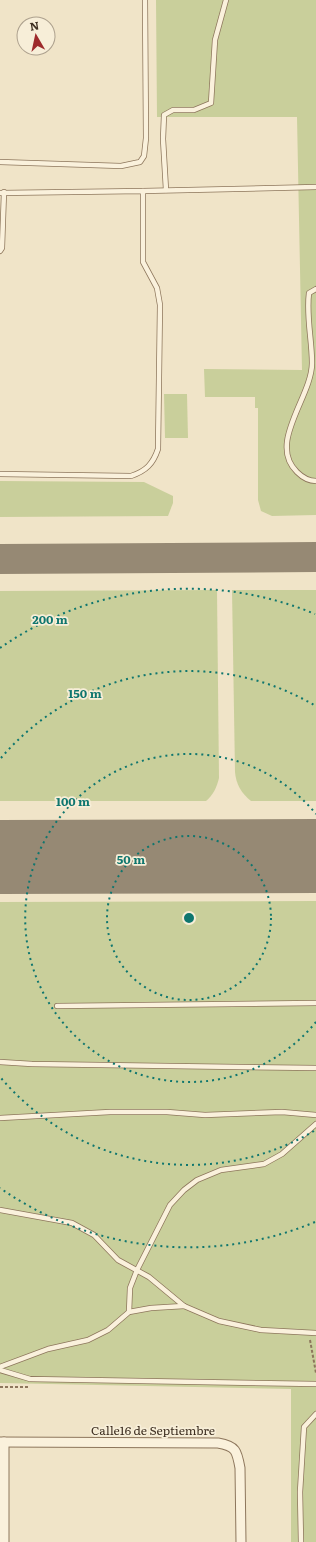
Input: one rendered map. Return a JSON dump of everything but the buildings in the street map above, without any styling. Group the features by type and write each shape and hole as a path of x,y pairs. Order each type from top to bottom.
{"street":[{"path":"2,1442 4,1542"},
{"name":"Calle16 de Septiembre","path":"2,1442 218,1443 229,1445 235,1450 240,1468 241,1542"}],"lane":[{"path":"0,162 121,166 140,162 144,156 146,138 145,0"},
{"path":"166,190 163,139 164,115 173,110 194,110 211,103 215,40 226,0"},
{"path":"0,251 2,248 2,193 316,187"},
{"path":"0,474 131,476 148,468 155,459 158,449 160,305 157,288 143,262 143,191"},
{"path":"316,289 309,293 308,304 312,364 309,385 290,426 287,450 290,465 302,476 316,481"},
{"path":"57,1006 316,1003"},
{"path":"0,1062 32,1064 316,1068"},
{"path":"0,1118 110,1112 168,1112 205,1115 282,1112 316,1115"},
{"path":"129,1312 130,1288 137,1270 170,1205 184,1190 197,1180 222,1170 264,1164 282,1154 316,1124"},
{"path":"0,1210 72,1223 94,1236 118,1260 137,1270 184,1306 218,1321 261,1330 316,1333"},
{"path":"0,1367 48,1349 88,1340 108,1330 129,1312 151,1308 184,1306"},
{"path":"0,1370 12,1375 30,1379 316,1384"},
{"path":"301,1542 300,1492 304,1427 316,1414"}],"path":[{"path":"309,1333 316,1373"}],"green space":[{"path":"156,0 316,0 316,515 272,516 261,511 258,500 258,408 255,408 255,397 205,397 204,369 302,370 297,117 157,117"},
{"path":"164,394 187,394 188,438 165,438"},
{"path":"0,481 144,482 173,496 173,503 168,516 0,517"},
{"path":"217,590 219,778 214,791 206,801 0,801 0,591"},
{"path":"232,590 316,590 316,801 251,801 244,795 238,784 235,772"},
{"path":"316,901 316,1542 291,1542 291,1389 0,1383 0,902"}],"taxiway":[{"path":"0,559 316,557"}],"runway":[{"path":"0,857 316,856"}]}
